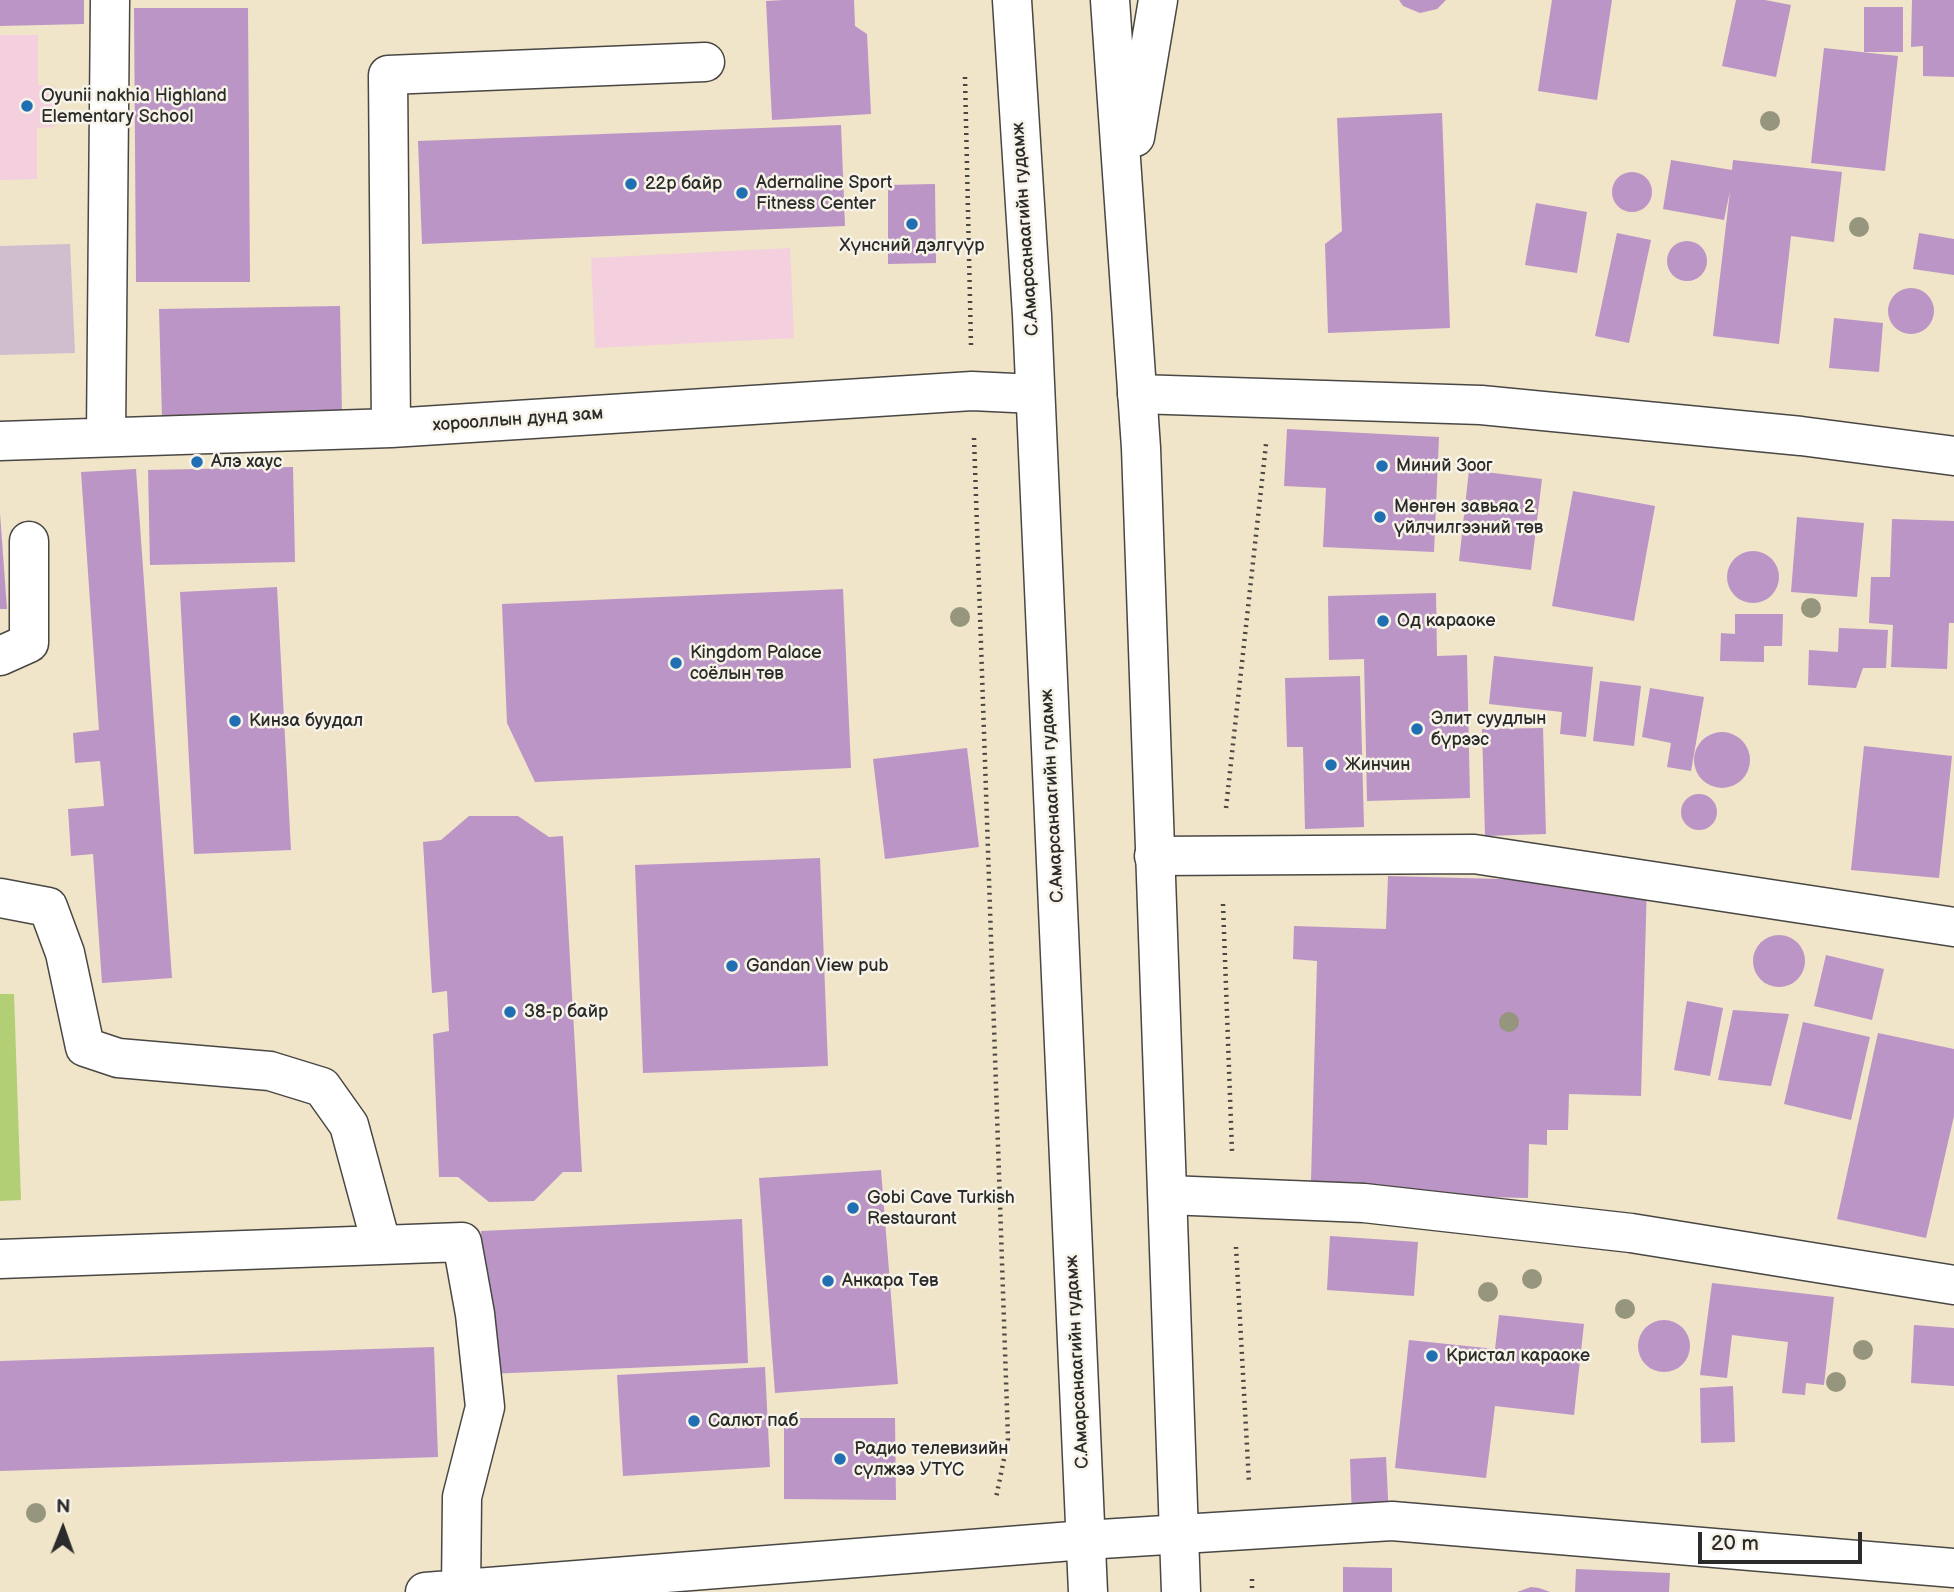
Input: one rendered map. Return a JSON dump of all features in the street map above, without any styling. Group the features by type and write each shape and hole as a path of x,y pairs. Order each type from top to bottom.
{"street":[{"path":"106,435 110,0"},
{"name":"С.Амарсанаагийн гудамж","path":"1012,0 1035,394 1088,1592"},
{"path":"1110,0 1137,394 1181,1592"},
{"path":"1125,198 1158,0"},
{"path":"391,428 388,75 705,62"},
{"name":"хорооллын дунд зам","path":"0,441 106,435 391,428 972,391 1035,394"},
{"path":"1137,394 1271,396 1481,405 1801,436 1954,456"},
{"path":"0,656 29,643 29,541"},
{"path":"1154,856 1474,854 1954,927"},
{"path":"0,898 48,906 65,953 85,1047 118,1058 270,1071 321,1087 349,1125 381,1243"},
{"path":"1168,1195 1364,1203 1631,1233 1954,1285"},
{"path":"0,1259 381,1243 413,1245 429,1241 463,1242 475,1314 485,1407 462,1497 449,1592 1085,1540 1392,1521 1954,1568"}],"path":[{"path":"965,70 972,391 1008,1439 985,1549"},
{"path":"1252,1592 1221,855 1271,396"}],"shaded area":[{"name":"Oyunii nakhia Highland Elementary School","path":"0,35 38,35 38,85 55,86 55,127 37,128 37,179 0,180"},
{"path":"70,244 75,353 0,355 0,246"},
{"path":"790,248 794,338 595,348 591,258"}],"green space":[{"path":"0,994 14,994 21,1200 0,1201"}],"building":[{"path":"0,0 84,0 84,24 0,26"},
{"path":"854,0 855,26 867,34 871,114 772,120 766,1"},
{"path":"1399,0 1446,0 1437,9 1420,13 1403,6"},
{"path":"1552,0 1612,0 1597,100 1538,91"},
{"path":"1736,0 1765,0 1791,5 1776,77 1722,66"},
{"path":"1912,0 1954,0 1954,77 1923,76 1923,46 1911,47"},
{"path":"1864,7 1903,7 1903,52 1864,52"},
{"path":"134,8 248,8 250,282 136,282"},
{"path":"1824,48 1898,56 1885,171 1811,163"},
{"path":"1442,113 1450,328 1328,333 1325,244 1342,231 1337,118"},
{"name":"22р байр","path":"841,125 845,226 422,244 418,141"},
{"path":"1671,160 1732,170 1733,160 1842,172 1834,242 1791,236 1779,344 1713,336 1730,191 1724,220 1663,209"},
{"path":"1632,172 1640,173 1646,178 1651,184 1651,200 1646,206 1640,211 1632,212 1624,211 1618,206 1613,200 1612,192 1613,184 1618,178 1624,173"},
{"name":"Хүнсний дэлгүүр","path":"935,184 936,263 888,264 888,185"},
{"path":"1536,203 1587,212 1577,273 1525,265"},
{"path":"1617,233 1651,240 1629,343 1595,336"},
{"path":"1919,233 1954,239 1954,275 1913,269"},
{"path":"1687,241 1695,242 1701,247 1706,253 1706,269 1701,275 1695,280 1687,281 1679,280 1673,275 1668,269 1667,261 1668,253 1673,247 1679,242"},
{"path":"1911,288 1927,295 1934,311 1927,327 1911,334 1895,327 1888,311 1895,295"},
{"path":"340,306 342,415 162,418 159,309"},
{"path":"1834,318 1883,323 1879,372 1829,368"},
{"name":"Мөнгөн завьяа 2 үйлчилгээний төв","path":"1287,429 1439,437 1434,552 1323,547 1326,488 1284,486"},
{"path":"293,467 295,562 150,565 148,470"},
{"path":"136,469 172,978 102,983 93,854 71,856 68,809 104,806 100,761 75,763 73,733 99,730 81,472"},
{"path":"1469,470 1542,479 1531,570 1459,561"},
{"path":"1573,491 1655,506 1634,621 1552,606"},
{"path":"0,513 7,609 0,609"},
{"path":"1797,517 1864,523 1857,597 1791,592"},
{"path":"1892,519 1954,521 1954,623 1949,623 1947,669 1891,667 1893,625 1869,623 1871,577 1890,577"},
{"path":"1753,551 1772,558 1779,577 1772,596 1753,603 1734,596 1727,577 1734,558"},
{"name":"Кинза буудал","path":"277,587 291,850 194,854 180,592"},
{"name":"Kingdom Palace соёлын төв","path":"843,589 851,768 535,782 507,723 502,604"},
{"name":"Элит суудлын бүрээс","path":"1436,593 1437,656 1467,655 1470,798 1367,801 1364,659 1329,660 1328,596"},
{"path":"1735,614 1783,614 1782,646 1764,646 1764,662 1720,661 1721,633 1735,634"},
{"path":"1839,628 1888,630 1886,668 1863,668 1856,688 1808,685 1809,650 1838,652"},
{"path":"1494,656 1593,667 1586,737 1560,734 1562,712 1489,704"},
{"path":"1360,676 1364,827 1305,829 1303,747 1287,747 1285,678"},
{"path":"1600,681 1641,686 1634,746 1593,741"},
{"path":"1650,688 1704,697 1691,771 1667,767 1671,743 1642,737"},
{"path":"1543,728 1546,834 1485,836 1482,729"},
{"path":"1722,732 1737,737 1745,745 1750,760 1745,775 1737,783 1722,788 1707,783 1699,775 1694,760 1699,745 1707,737"},
{"path":"1864,746 1952,756 1939,878 1851,870"},
{"path":"967,748 979,847 885,859 873,759"},
{"path":"1699,794 1712,799 1717,812 1712,825 1699,830 1686,825 1681,812 1686,799"},
{"name":"38-р байр","path":"469,816 518,816 549,837 563,836 582,1172 563,1172 534,1201 489,1202 458,1177 439,1177 433,1034 449,1031 447,991 432,993 423,842 441,840"},
{"name":"Gandan View pub","path":"820,858 828,1066 643,1073 635,865"},
{"path":"1388,876 1647,883 1641,1096 1569,1094 1568,1130 1547,1130 1547,1145 1529,1144 1528,1198 1365,1194 1365,1183 1311,1181 1317,961 1293,959 1294,926 1386,929"},
{"path":"1779,935 1798,942 1805,961 1798,980 1779,987 1760,980 1753,961 1760,942"},
{"path":"1826,955 1884,969 1872,1020 1814,1006"},
{"path":"1687,1001 1723,1008 1710,1076 1674,1070"},
{"path":"1733,1010 1789,1014 1771,1086 1718,1080"},
{"path":"1803,1022 1870,1037 1851,1120 1784,1104"},
{"path":"1878,1033 1954,1049 1954,1116 1926,1238 1837,1219"},
{"name":"Анкара Төв","path":"881,1170 898,1384 775,1393 759,1178"},
{"path":"742,1219 748,1363 487,1374 481,1231"},
{"path":"1330,1236 1418,1242 1414,1296 1327,1290"},
{"path":"1712,1283 1834,1297 1824,1385 1806,1383 1805,1395 1782,1393 1788,1342 1732,1335 1727,1378 1700,1375"},
{"path":"1499,1315 1584,1324 1574,1415 1495,1406 1486,1478 1395,1468 1409,1340 1495,1349"},
{"path":"1664,1320 1683,1327 1690,1346 1683,1365 1664,1372 1645,1365 1638,1346 1645,1327"},
{"path":"1914,1325 1954,1328 1954,1386 1911,1383"},
{"path":"434,1347 438,1457 0,1471 0,1361"},
{"name":"Салют паб","path":"765,1367 770,1467 623,1476 617,1375"},
{"path":"1733,1386 1735,1442 1701,1443 1700,1388"},
{"name":"Радио телевизийн сүлжээ УТҮС","path":"784,1418 895,1418 896,1500 784,1499"},
{"path":"1386,1457 1389,1518 1352,1520 1350,1459"},
{"path":"1343,1567 1392,1568 1392,1592 1343,1592"},
{"path":"1576,1569 1670,1573 1669,1592 1575,1592"},
{"path":"1531,1587 1539,1588 1550,1592 1517,1592"}],"place":[{"name":"Oyunii nakhia Highland Elementary School","path":"27,106"},
{"name":"22р байр","path":"631,184"},
{"name":"Adernaline Sport Fitness Center","path":"742,193"},
{"name":"Хүнсний дэлгүүр","path":"912,224"},
{"name":"Алэ хаус","path":"197,462"},
{"name":"Миний Зоог","path":"1382,466"},
{"name":"Мөнгөн завьяа 2 үйлчилгээний төв","path":"1380,517"},
{"name":"Од караоке","path":"1383,621"},
{"name":"Kingdom Palace соёлын төв","path":"676,663"},
{"name":"Кинза буудал","path":"235,721"},
{"name":"Элит суудлын бүрээс","path":"1417,729"},
{"name":"Жинчин","path":"1331,765"},
{"name":"Gandan View pub","path":"732,966"},
{"name":"38-р байр","path":"510,1012"},
{"name":"Gobi Cave Turkish Restaurant","path":"853,1208"},
{"name":"Анкара Төв","path":"828,1281"},
{"name":"Кристал караоке","path":"1432,1356"},
{"name":"Салют паб","path":"694,1421"},
{"name":"Радио телевизийн сүлжээ УТҮС","path":"840,1459"}]}
